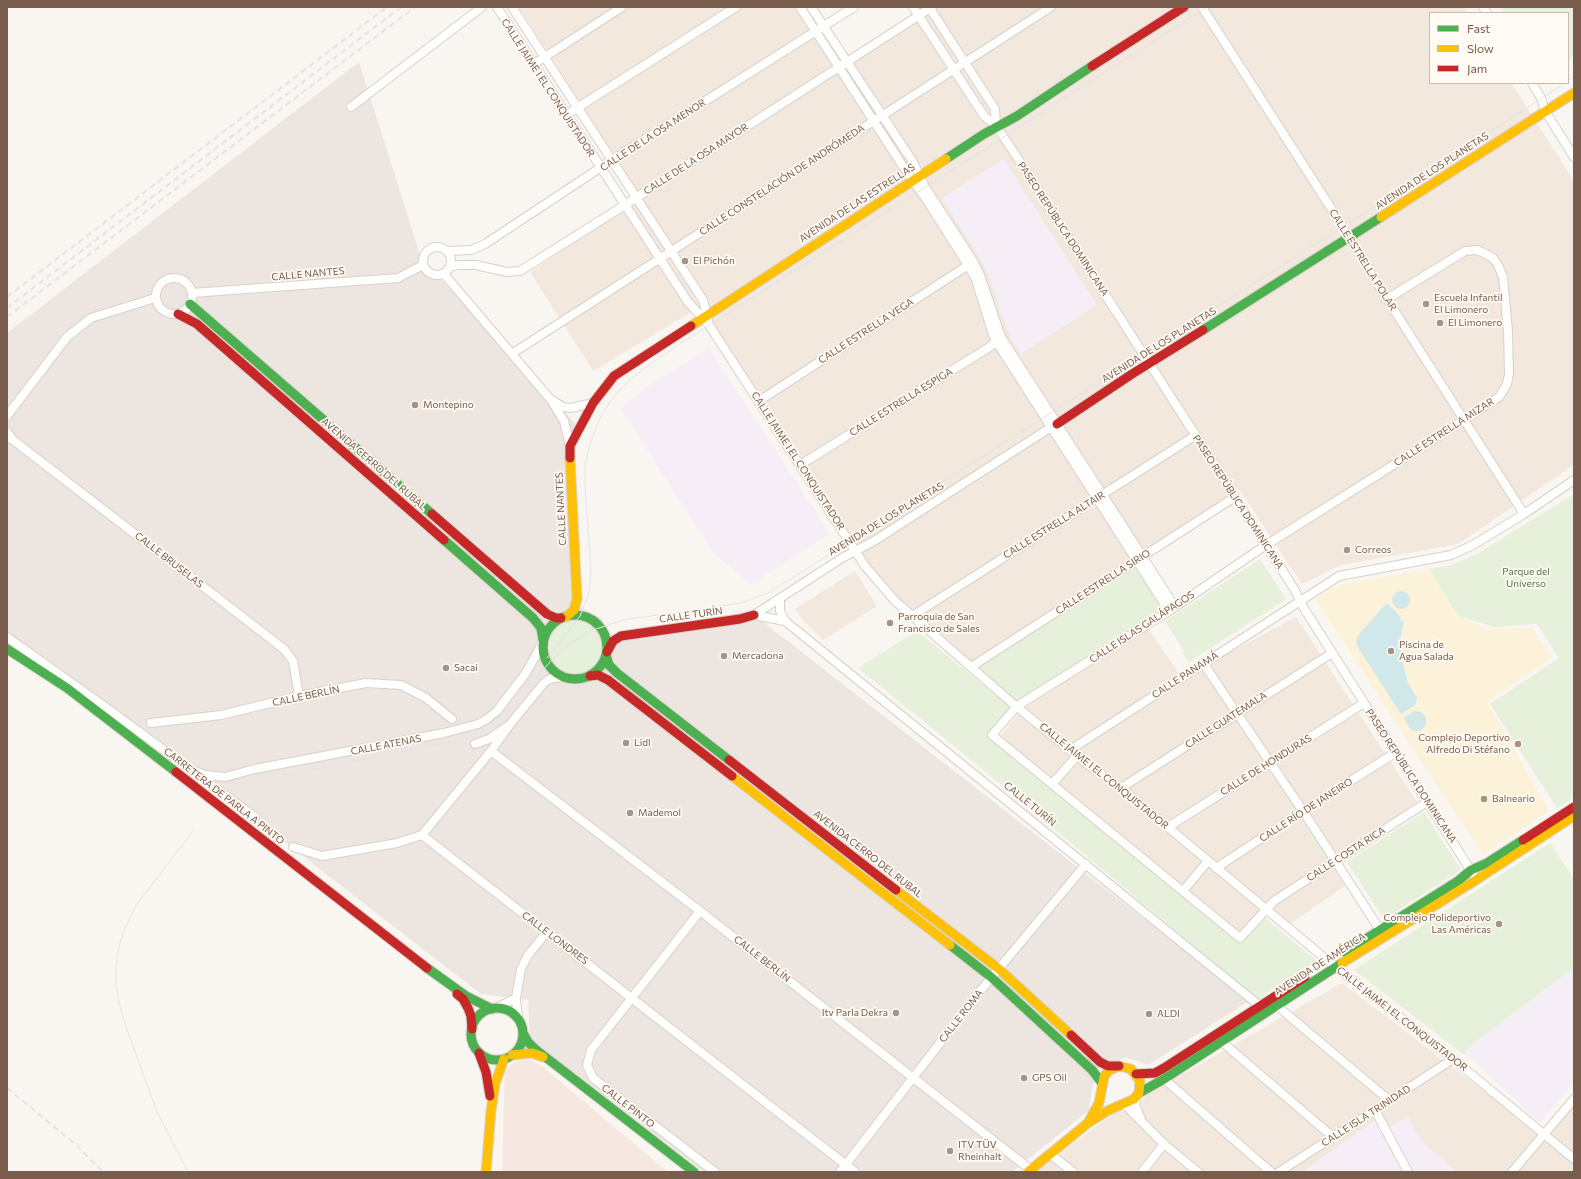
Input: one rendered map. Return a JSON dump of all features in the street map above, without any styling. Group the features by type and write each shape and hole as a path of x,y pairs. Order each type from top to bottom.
{"street":[{"path":"351,107 482,7"},
{"name":"CALLE JAIME I EL CONQUISTADOR","path":"497,7 659,259 688,302 704,316 865,566 894,600 1077,756 1121,788 1333,964 1453,1059 1574,1159"},
{"name":"CALLE JAIME I EL CONQUISTADOR","path":"512,7 703,300 704,316"},
{"path":"534,64 622,7"},
{"path":"566,115 736,7"},
{"path":"800,7 874,121 916,178 925,187 971,263 992,332 999,339 1172,609"},
{"path":"811,7 913,162 916,178"},
{"name":"CALLE DE LA OSA MENOR","path":"447,251 471,250 485,244 612,160 854,7"},
{"name":"PASEO REPÚBLICA DOMINICANA","path":"913,7 984,116 997,127 1196,435 1476,880"},
{"name":"PASEO REPÚBLICA DOMINICANA","path":"930,7 995,109 997,127"},
{"name":"CALLE DE LA OSA MAYOR","path":"450,267 458,265 476,265 507,272 520,271 636,198 930,7"},
{"name":"CALLE CONSTELACIÓN DE ANDRÓMEDA","path":"513,353 1051,7"},
{"name":"AVENIDA DE LAS ESTRELLAS","path":"570,446 593,403 614,376 916,178 1184,7"},
{"name":"CALLE ESTRELLA POLAR","path":"1202,7 1524,514"},
{"path":"1533,84 1541,98 1545,111 1574,157"},
{"name":"AVENIDA DE LOS PLANETAS","path":"754,615 855,551 874,541 1132,374 1150,364 1574,93"},
{"path":"439,247 447,251 451,258 450,267 444,274 435,275 426,270 424,265 424,255 431,248 439,247"},
{"name":"CALLE ESTRELLA MIZAR","path":"1266,545 1499,397 1507,384 1509,374 1508,331 1503,277 1493,258 1477,250 1465,251 1387,299"},
{"name":"CALLE ESTRELLA VEGA","path":"759,401 971,263"},
{"name":"CALLE NANTES","path":"192,294 398,278 424,265"},
{"name":"CALLE NANTES","path":"444,274 513,353 551,400 564,421 570,446 577,598 574,610 564,617"},
{"path":"168,278 175,278 186,282 192,294 190,304 185,310 178,314 166,313 157,304 155,298 158,286 168,278"},
{"path":"7,416 67,337 91,318 155,298"},
{"name":"AVENIDA CERRO DEL RUBAL","path":"190,304 547,614 556,618 564,617"},
{"name":"AVENIDA CERRO DEL RUBAL","path":"178,314 203,330 527,613 541,628 543,641"},
{"name":"CALLE ESTRELLA ESPIGA","path":"800,465 999,339"},
{"name":"CALLE NANTES","path":"551,400 571,408 593,403"},
{"name":"CALLE BRUSELAS","path":"7,432 10,439 284,648 293,661 299,696"},
{"name":"CALLE ESTRELLA ALTAIR","path":"912,616 1196,435"},
{"name":"CALLE PANAMÁ","path":"1070,750 1300,602 1324,584 1339,576 1451,555 1473,545 1524,514 1574,480"},
{"name":"CALLE ESTRELLA SIRIO","path":"971,667 1235,497"},
{"name":"CALLE ISLAS GALÁPAGOS","path":"1052,784 992,735 1017,706 1172,609 1266,545"},
{"path":"780,599 780,611 785,621"},
{"name":"CALLE TURÍN","path":"606,654 611,644 617,638 622,636 754,615 785,621 1260,1006"},
{"path":"561,677 554,672 546,660 543,652 543,641 549,628 564,617 580,616 592,620 600,628 605,637 606,654 598,670 590,676"},
{"path":"7,637 111,711 255,817"},
{"name":"CALLE ATENAS","path":"190,769 205,775 225,777 255,769 449,732 463,728 492,716 526,673 543,641"},
{"name":"CARRETERA DE PARLA A PINTO","path":"7,649 79,697 425,966 466,996 494,1009"},
{"name":"CALLE GUATEMALA","path":"1121,788 1332,653"},
{"name":"AVENIDA CERRO DEL RUBAL","path":"606,654 609,665 617,673 999,969 1100,1062 1108,1066 1119,1066"},
{"path":"1203,663 1303,811 1380,930"},
{"path":"293,847 322,856 397,843 422,835 491,751 511,723 544,683 549,679 561,677 576,680 598,675 608,680 991,978 1092,1070 1102,1084 1106,1097 1111,1101 1122,1104 1142,1121 1164,1144 1198,1172"},
{"name":"CALLE BERLÍN","path":"151,723 222,715 299,696 366,683 401,685 426,698 463,728"},
{"name":"CALLE DE HONDURAS","path":"1168,827 1364,703"},
{"path":"449,732 452,727 452,719"},
{"path":"475,744 489,739 511,723"},
{"name":"CALLE BERLÍN","path":"491,751 700,911 914,1078 1030,1171"},
{"name":"CALLE RÍO DE JANEIRO","path":"1216,868 1395,752"},
{"path":"1077,756 1052,784 1183,891 1208,861"},
{"name":"CALLE COSTA RICA","path":"1183,891 1240,938 1274,901 1427,802"},
{"name":"AVENIDA DE AMÉRICA","path":"1138,1093 1164,1079 1222,1042 1380,930 1458,881 1471,870 1487,864 1574,807"},
{"name":"AVENIDA DE AMÉRICA","path":"1136,1074 1155,1073 1164,1068 1260,1006 1476,880 1574,816"},
{"name":"CALLE LONDRES","path":"422,835 856,1172"},
{"name":"CALLE ROMA","path":"840,1172 991,978 1086,864"},
{"path":"700,911 591,1050 587,1065 593,1078 715,1172"},
{"path":"486,1172 491,1111 495,1084 508,1057 518,1050 522,1041 523,1033 518,1018 516,998 521,969 528,955 547,932"},
{"name":"CARRETERA DE PARLA A PINTO","path":"425,966 463,999 471,1016 472,1028"},
{"path":"491,1111 486,1072 479,1053 473,1044 471,1034 472,1028 474,1022 481,1014 516,998"},
{"path":"1276,1005 1390,1101"},
{"path":"494,1009 511,1011 518,1018"},
{"name":"CALLE PINTO","path":"523,1033 528,1042 548,1059 694,1172"},
{"path":"1222,1042 1332,1137"},
{"path":"479,1053 494,1060 522,1053 532,1053 548,1059"},
{"name":"CALLE ISLA TRINIDAD","path":"1279,1172 1453,1059"},
{"path":"1088,1123 1099,1103 1104,1077 1108,1071 1119,1066 1125,1067 1136,1074 1140,1081 1135,1105 1142,1121"},
{"path":"1164,1079 1271,1172"},
{"path":"1030,1171 1088,1123 1107,1111 1130,1102 1138,1093"},
{"path":"1512,1172 1574,1098"},
{"path":"1376,1110 1408,1172"},
{"path":"1142,1172 1164,1144"},
{"path":"1050,1154 1073,1172"}],"shaded area":[{"path":"519,7 798,7 840,72 917,21 910,7 1464,7 1467,12 1429,12 1429,84 1512,84 1574,181 1574,465 1458,544 1341,565 1302,584 1239,489 971,667 894,600 865,566 698,308 593,371 530,272 642,198"},
{"path":"359,62 421,258 575,423 572,453 579,606 601,618 611,636 749,611 1249,1001 1148,1065 1126,1057 1099,1068 1092,1088 1089,1110 1012,1172 704,1172 530,1039 528,1000 481,994 125,718 7,632 7,333"},
{"path":"1004,159 1097,305 1021,354 1009,335 987,272 980,258 942,198"},
{"path":"709,348 830,534 751,584 714,554 621,409 645,388"},
{"path":"855,571 877,606 823,640 804,621 795,609"},
{"path":"1296,617 1417,802 1329,861 1345,886 1291,923 1261,911 1242,937 1000,737 1021,710 1145,624 1182,678"},
{"path":"1574,970 1574,1082 1540,1123 1466,1054 1466,1049"},
{"path":"1342,983 1545,1138 1574,1102 1574,1172 1032,1172 1118,1111 1137,1112 1146,1095"},
{"path":"530,1059 544,1068 668,1172 502,1172 505,1070 517,1061"},
{"path":"1408,1116 1421,1141 1457,1172 1410,1172 1388,1128"},
{"path":"1375,1120 1402,1172 1302,1172"}],"green space":[{"path":"1500,7 1574,7 1574,56 1569,58 1569,12 1503,12"},
{"name":"Parque del Universo","path":"1574,494 1574,797 1557,808 1490,704 1559,658 1537,624 1494,627 1458,616 1429,569 1449,566 1477,554"},
{"path":"1260,559 1286,599 1189,662 1182,652 1184,651 1165,621"},
{"path":"1138,561 1167,608 1017,706 972,667"},
{"path":"570,621 580,621 589,625 597,633 601,642 601,652 597,661 589,669 580,673 570,673 561,669 553,661 549,652 549,642 553,633 561,625"},
{"path":"917,631 1011,708 988,736 1243,942 1265,918 1317,961 1258,999 975,763 858,668"},
{"path":"1424,812 1461,870 1384,919 1347,862"},
{"path":"1315,817 1335,849 1323,857 1302,825"},
{"name":"Complejo Polideportivo Las Américas","path":"1550,843 1574,879 1574,970 1571,970 1466,1049 1466,1054 1463,1054 1354,970"}],"sand":[{"path":"1429,569 1458,616 1487,629 1532,628 1552,658 1487,702 1549,811 1483,855 1315,599 1332,588 1349,583"}],"water":[{"path":"1401,591 1407,594 1410,600 1407,606 1401,609 1395,606 1392,600 1395,594"},
{"path":"1387,603 1400,616 1401,621 1404,621 1400,641 1401,657 1408,683 1417,698 1415,705 1401,714 1357,646 1356,642 1359,634"},
{"path":"1414,711 1421,712 1426,717 1426,725 1420,731 1413,731 1410,729 1404,718"}],"tram line":[{"path":"547,658 580,616 589,593 591,570 585,488 585,465 590,444 600,418 610,402 624,385 646,367 677,346 1207,7"},
{"path":"1569,80 1574,77"},
{"path":"263,780 484,735 492,731 500,724 558,653 577,639 593,630 623,620 741,603 770,592 1443,163 1563,84"},
{"path":"188,1172 157,1112 125,1024 119,1003 116,984 116,967 119,946 125,928 136,905 193,831"}],"railway":[{"path":"7,297 387,7"},
{"path":"7,308 401,7"},
{"path":"7,317 415,7"},
{"path":"7,1088 74,1143 103,1172"}],"traffic: fast":[{"path":"946,159 984,134 1017,116 1092,66"},
{"path":"1203,330 1381,217"},
{"path":"190,304 432,514"},
{"path":"444,540 533,618 541,628 543,640"},
{"path":"575,615 587,617 598,624 605,635 607,647 605,659 598,670 587,677 575,679 563,677 552,670 545,659 543,647 545,635 552,624 563,617 575,615"},
{"path":"7,649 67,688 176,772"},
{"path":"606,655 609,665 617,673 729,760"},
{"path":"1345,952 1458,881 1471,870 1487,863 1523,840"},
{"path":"950,945 991,977 1092,1070 1102,1083"},
{"path":"1139,1093 1164,1079 1342,963"},
{"path":"427,968 466,996 492,1009"},
{"path":"497,1008 507,1010 515,1016 521,1024 523,1034 521,1044 515,1052 507,1058 497,1060 487,1058 479,1052 473,1044 471,1034 473,1024 479,1016 487,1010 497,1008"},
{"path":"523,1033 528,1042 535,1049 694,1172"}],"traffic: slow":[{"path":"1381,217 1574,93"},
{"path":"691,326 946,159"},
{"path":"566,617 574,610 577,599 570,458"},
{"path":"732,776 950,945"},
{"path":"1342,963 1476,880 1574,816"},
{"path":"896,890 999,969 1071,1035"},
{"path":"512,1055 532,1053 543,1057"},
{"path":"486,1172 491,1111 495,1084 504,1059"},
{"path":"1028,1172 1088,1123 1107,1111 1134,1099 1139,1093 1140,1081 1131,1069 1119,1066 1108,1071 1104,1077 1099,1103 1088,1123"}],"traffic: jam":[{"path":"1092,66 1184,7"},
{"path":"178,314 197,324 444,540"},
{"path":"570,458 570,446 593,403 614,376 691,326"},
{"path":"1057,424 1132,374 1203,330"},
{"path":"432,514 547,614 556,618 561,618"},
{"path":"607,652 613,641 621,636 740,619 754,615"},
{"path":"590,676 598,675 608,680 732,776"},
{"path":"729,760 896,890"},
{"path":"176,772 427,968"},
{"path":"1523,840 1574,807"},
{"path":"1136,1074 1155,1073 1164,1068 1305,977"},
{"path":"457,994 463,999 468,1008 471,1016 472,1029"},
{"path":"1071,1035 1100,1062 1108,1066 1119,1066"},
{"path":"479,1053 486,1072 490,1096"}],"place":[{"name":"El Pichón","path":"685,261"},
{"name":"Escuela Infantil El Limonero","path":"1426,304"},
{"name":"El Limonero","path":"1440,323"},
{"name":"Montepino","path":"415,405"},
{"name":"Correos","path":"1347,550"},
{"name":"Parroquia de San Francisco de Sales","path":"890,623"},
{"name":"Piscina de Agua Salada","path":"1391,651"},
{"name":"Mercadona","path":"724,656"},
{"name":"Sacai","path":"446,668"},
{"name":"Lidl","path":"626,743"},
{"name":"Complejo Deportivo Alfredo Di Stéfano","path":"1518,744"},
{"name":"Balneario","path":"1484,799"},
{"name":"Mademol","path":"630,813"},
{"name":"Complejo Polideportivo Las Américas","path":"1499,924"},
{"name":"Itv Parla Dekra","path":"896,1013"},
{"name":"ALDI","path":"1149,1014"},
{"name":"GPS Oil","path":"1024,1078"},
{"name":"ITV TÜV Rheinhalt","path":"950,1151"}]}
